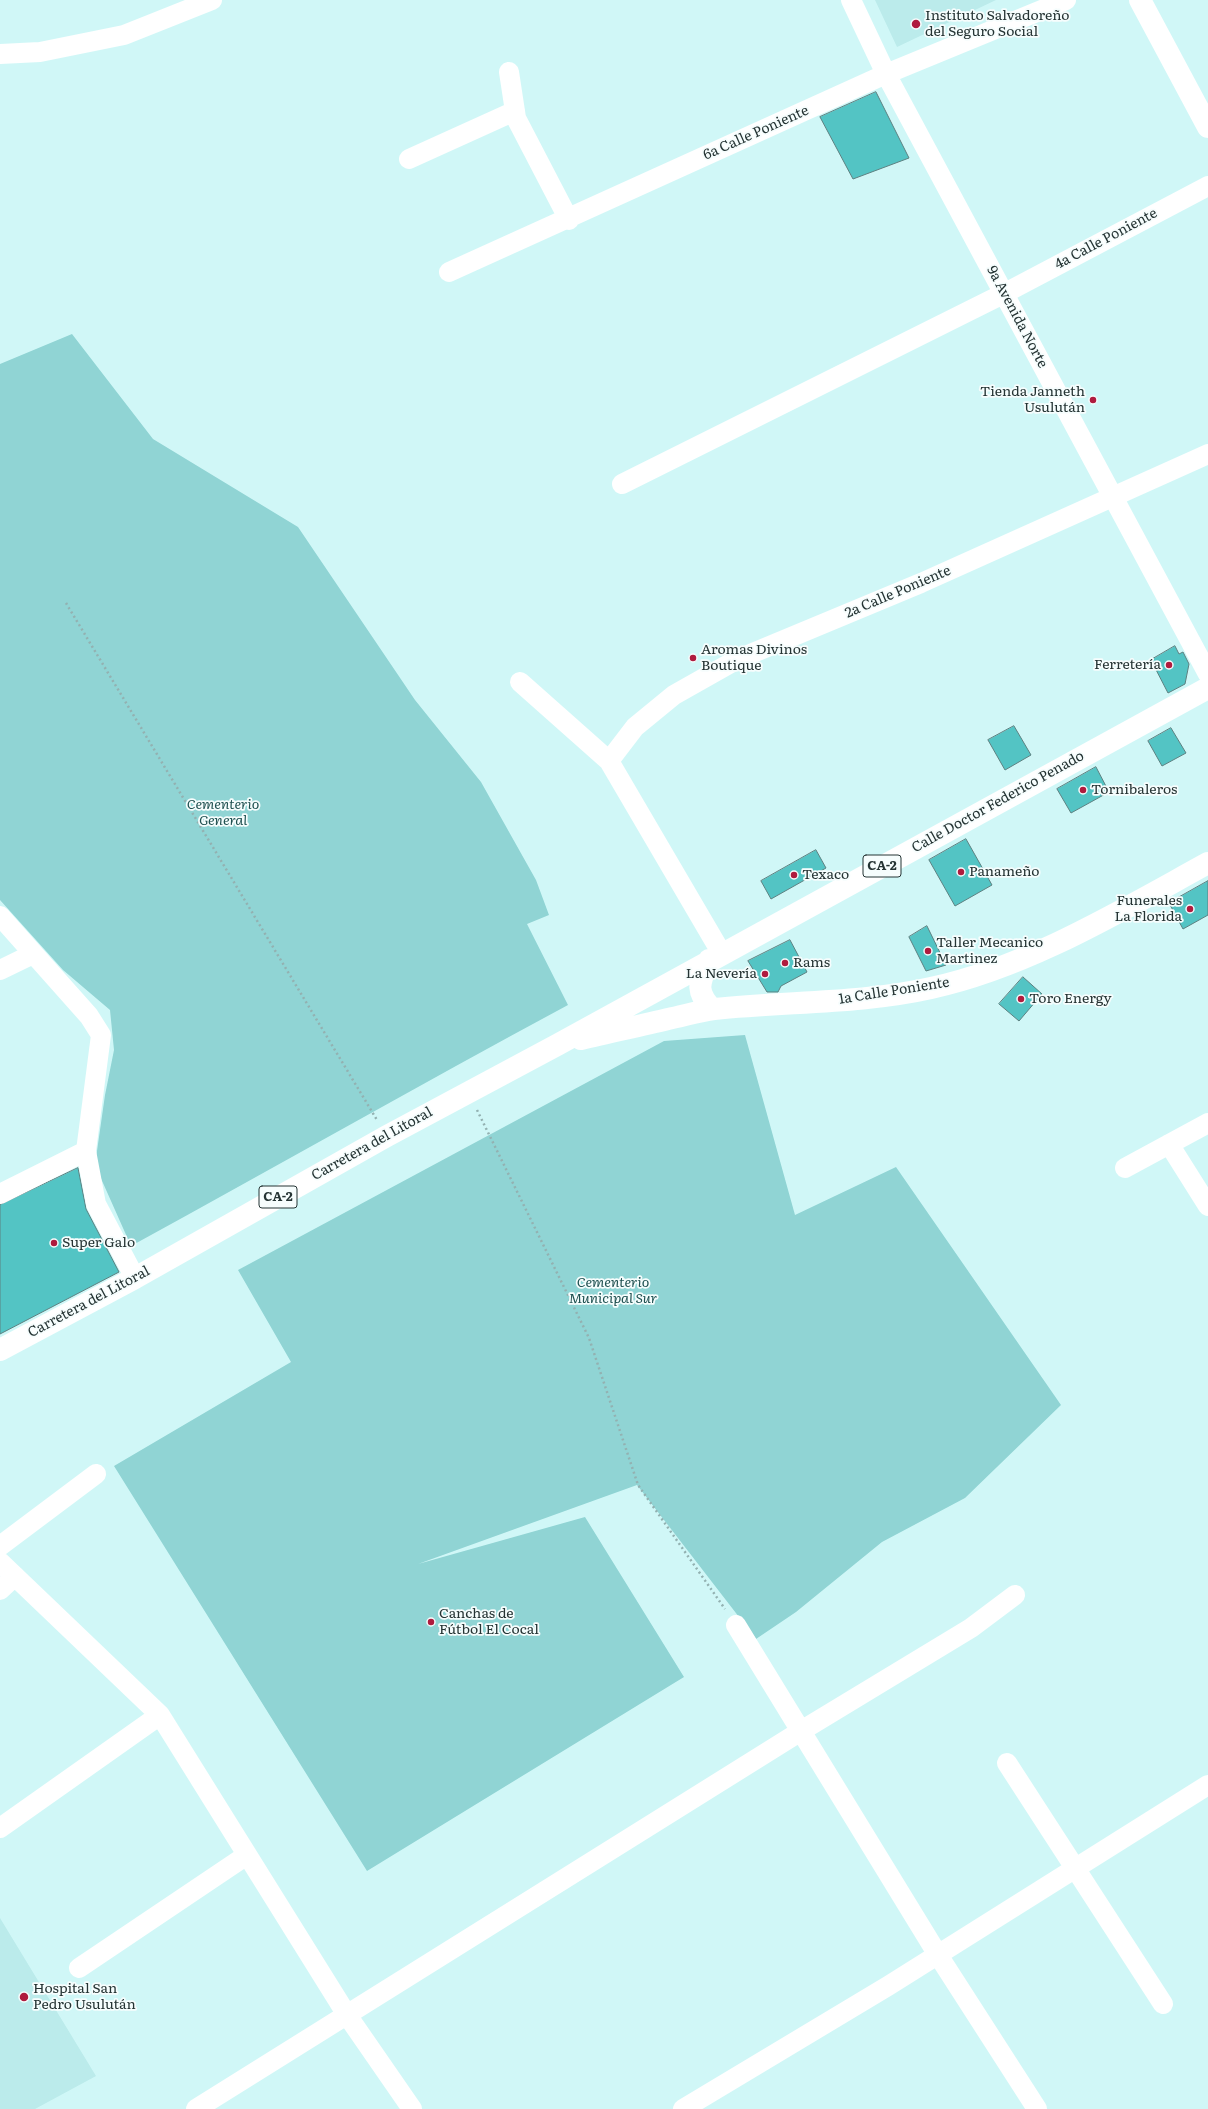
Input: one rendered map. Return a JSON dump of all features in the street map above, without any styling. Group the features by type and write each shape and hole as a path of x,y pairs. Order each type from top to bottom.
{"main road":[{"path":"1140,0 1208,128"},
{"name":"Calle Doctor Federico Penado","path":"557,1045 1208,688"},
{"name":"1a Calle Poniente","path":"557,1045 712,1009 854,999 930,988 968,979 998,969 1049,946 1139,901 1208,863"},
{"path":"712,1009 704,1001 699,989 700,980 715,957"},
{"name":"Carretera del Litoral","path":"0,1350 135,1278 468,1091 557,1045"}],"street":[{"path":"0,54 40,52 124,35 212,0"},
{"name":"9a Avenida Norte","path":"851,0 886,74 1005,293 1208,674"},
{"name":"6a Calle Poniente","path":"449,272 569,220 661,176 886,74 1066,0"},
{"path":"509,72 516,118 569,220"},
{"path":"409,159 515,111"},
{"name":"4a Calle Poniente","path":"622,484 1005,293 1208,186"},
{"name":"2a Calle Poniente","path":"609,761 635,727 674,695 736,660 921,583 1114,498 1208,454"},
{"path":"520,682 609,761 715,957"},
{"path":"0,916 89,1016 101,1035 86,1151 96,1204 135,1278"},
{"path":"0,970 33,954"},
{"path":"1125,1168 1208,1123"},
{"path":"1170,1144 1208,1206"},
{"path":"0,1194 86,1151"},
{"path":"0,1546 96,1474"},
{"path":"0,1562 160,1715 347,2014 412,2109"},
{"path":"0,1590 15,1576"},
{"path":"196,2109 801,1731 971,1628 1015,1595"},
{"path":"736,1625 938,1955 1037,2109"},
{"path":"0,1828 160,1715"},
{"path":"1007,1763 1163,2004"},
{"path":"683,2109 938,1955 1208,1785"},
{"path":"79,1968 247,1855"}],"path":[{"path":"66,603 387,1136"},
{"path":"468,1091 589,1338 638,1485 736,1625"}],"shaded area":[{"name":"Instituto Salvadoreño del Seguro Social","path":"875,0 996,0 897,47"},
{"name":"Hospital San Pedro Usulután","path":"0,1918 96,2076 35,2109 0,2109"}],"green space":[{"name":"Cementerio General","path":"72,334 153,439 298,527 415,700 481,782 536,880 549,915 527,924 568,1005 131,1246 95,1165 105,1095 114,1050 110,1010 63,970 0,900 0,364"},
{"name":"Cementerio Municipal Sur","path":"745,1035 795,1215 896,1167 1061,1405 965,1498 882,1542 796,1612 756,1639 637,1485 418,1564 585,1517 684,1677 367,1871 114,1466 291,1362 238,1270 664,1041"}],"building":[{"path":"876,92 909,158 853,179 820,117"},
{"name":"Ferretería","path":"1175,646 1179,654 1183,652 1189,664 1185,684 1168,693 1151,660"},
{"path":"1014,726 1031,755 1005,770 988,740"},
{"path":"1171,728 1186,753 1162,766 1148,741"},
{"name":"Tornibaleros","path":"1096,767 1109,792 1071,813 1057,789"},
{"name":"Panameño","path":"966,839 992,885 955,906 929,860"},
{"name":"Texaco","path":"816,850 826,868 771,899 761,881"},
{"name":"Funerales La Florida","path":"1208,881 1208,915 1183,929 1169,903"},
{"name":"Taller Mecanico Martinez","path":"927,926 946,965 926,971 909,937"},
{"name":"Rams","path":"790,940 807,972 781,986 778,992 767,992 748,961"},
{"name":"Toro Energy","path":"1023,977 1042,994 1019,1021 999,1004"},
{"name":"Super Galo","path":"78,1168 86,1209 119,1272 0,1334 0,1205"}],"place":[{"name":"Instituto Salvadoreño del Seguro Social","path":"916,24"},
{"name":"Tienda Janneth Usulután","path":"1093,400"},
{"name":"Aromas Divinos Boutique","path":"693,658"},
{"name":"Ferretería","path":"1169,665"},
{"name":"Tornibaleros","path":"1083,790"},
{"name":"Panameño","path":"961,872"},
{"name":"Texaco","path":"794,875"},
{"name":"Funerales La Florida","path":"1190,909"},
{"name":"Taller Mecanico Martinez","path":"928,951"},
{"name":"Rams","path":"785,963"},
{"name":"La Nevería","path":"765,974"},
{"name":"Toro Energy","path":"1021,999"},
{"name":"Super Galo","path":"54,1243"},
{"name":"Canchas de Fútbol El Cocal","path":"431,1622"},
{"name":"Hospital San Pedro Usulután","path":"24,1997"}]}
